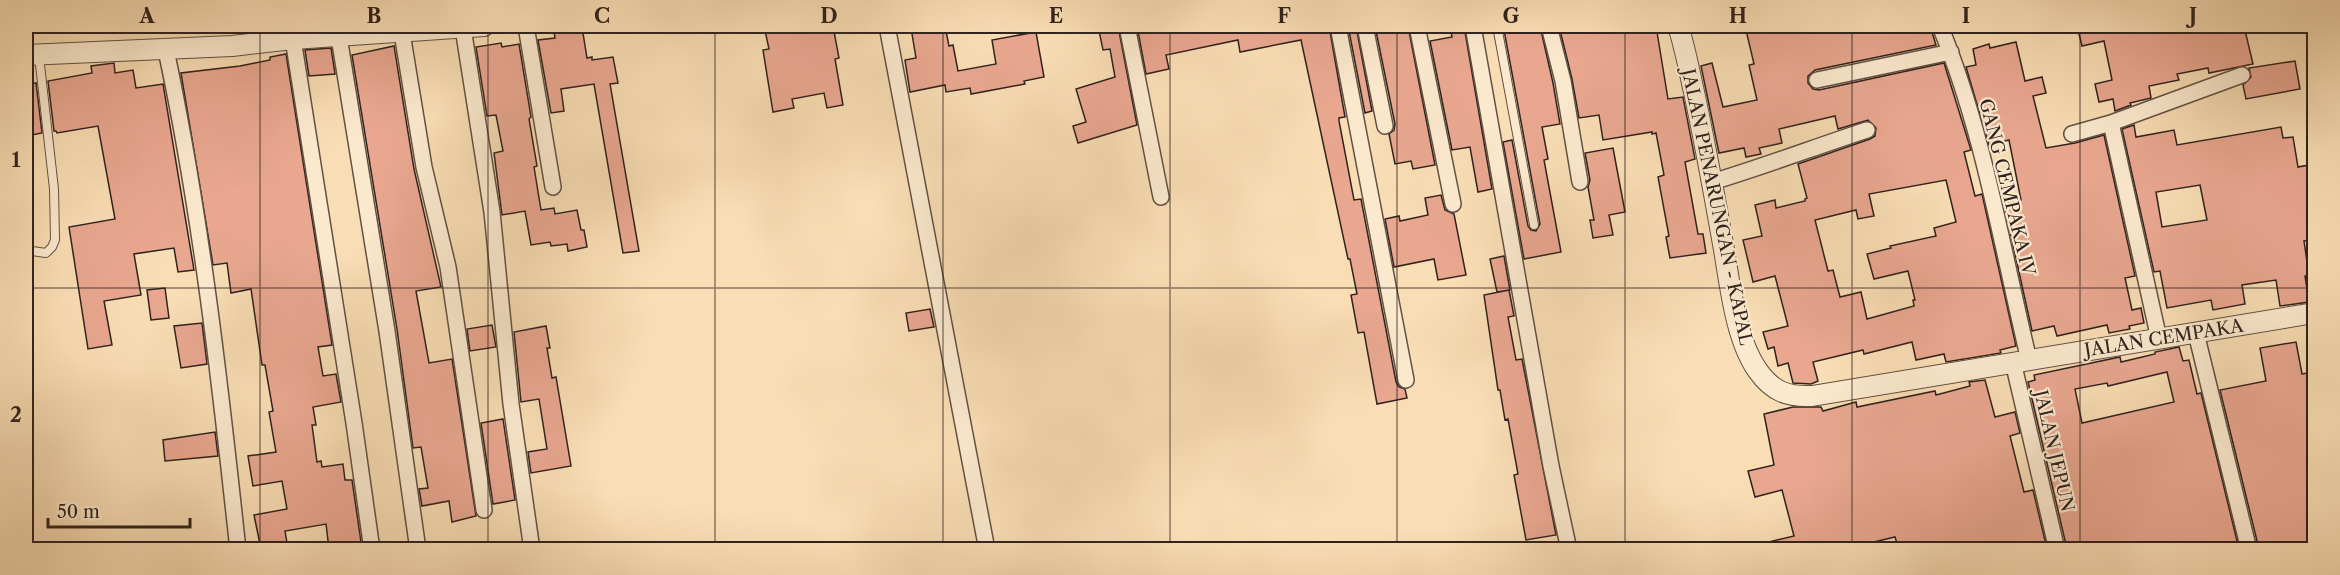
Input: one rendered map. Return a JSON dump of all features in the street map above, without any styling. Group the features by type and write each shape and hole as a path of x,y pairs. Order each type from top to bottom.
{"street":[{"path":"32,55 166,50 282,35 339,37 484,26"},
{"path":"526,26 553,187"},
{"path":"887,26 987,549"},
{"path":"1127,26 1161,197"},
{"path":"1338,26 1406,380"},
{"path":"1365,26 1385,126"},
{"path":"1417,26 1453,204"},
{"path":"1473,26 1551,466 1569,549"},
{"path":"1549,26 1563,81 1580,182"},
{"name":"JALAN PENARUNGAN - KAPAL","path":"1678,26 1712,182 1740,331 1749,357 1768,384 1781,392 1794,396 1812,396 2021,361"},
{"name":"GANG CEMPAKA IV","path":"1940,26 1951,52 1982,155 2021,361"},
{"path":"463,28 492,212 510,393 532,549"},
{"path":"397,31 424,166 448,267 484,510"},
{"path":"282,35 354,423 372,549"},
{"path":"339,37 389,342 418,549"},
{"path":"166,50 178,106 205,274 238,549"},
{"path":"1817,80 1951,52"},
{"path":"2072,134 2111,123 2242,75"},
{"path":"2111,123 2159,339"},
{"path":"1712,182 1867,130"},
{"name":"JALAN CEMPAKA","path":"2021,361 2314,313"},
{"path":"2196,333 2249,549"},
{"name":"JALAN JEPUN","path":"2021,361 2057,549"}],"lane":[{"path":"1497,26 1534,225"},
{"path":"32,55 54,189 55,240 46,253 32,251"}],"building":[{"path":"764,26 799,26 800,31 833,26 839,58 835,59 843,105 827,108 824,93 792,99 794,108 773,112 763,50 769,49"},
{"path":"945,26 949,46 953,45 958,71 996,64 992,40 1036,32 1044,77 1024,81 1025,84 971,94 970,88 946,92 945,85 910,92 905,60 916,58 911,28"},
{"path":"1098,26 1118,26 1137,125 1078,143 1073,126 1086,122 1076,89 1115,77 1110,49 1103,50"},
{"path":"1137,26 1179,26 1180,33 1218,26 1329,26 1345,117 1339,118 1339,121 1354,200 1361,199 1396,382 1399,387 1405,389 1407,398 1377,404 1364,332 1358,333 1351,295 1357,294 1301,40 1240,52 1238,40 1166,55 1169,69 1146,74"},
{"path":"1348,26 1356,26 1372,111 1365,113"},
{"path":"1375,26 1408,26 1435,165 1413,169 1411,161 1395,164 1389,134 1394,130 1395,124"},
{"path":"1464,26 1492,189 1478,192 1470,147 1452,150 1430,41 1452,37 1450,27"},
{"path":"1520,26 1540,26 1560,124 1542,127 1548,159 1544,160 1561,252 1524,259 1503,142 1512,140 1528,226 1531,230 1536,231 1540,224 1504,30"},
{"path":"1559,26 1656,26 1668,99 1683,97 1695,159 1685,162 1698,234 1703,234 1706,253 1670,258 1666,237 1669,236 1658,177 1664,175 1656,133 1603,140 1599,115 1579,118"},
{"path":"1745,26 1930,26 1936,45 1815,70 1808,76 1808,83 1813,89 1819,90 1944,63 1971,150 1964,152 1975,196 1982,194 2016,346 2000,350 2001,353 1946,362 1944,354 1916,360 1912,342 1864,354 1863,350 1813,362 1818,381 1811,384 1793,383 1788,363 1778,366 1774,347 1768,349 1763,332 1788,326 1775,276 1753,282 1743,240 1762,236 1755,205 1775,200 1776,208 1805,201 1807,198 1798,164 1870,139 1875,136 1876,128 1868,120 1838,129 1835,116 1779,129 1782,143 1759,148 1761,154 1746,157 1744,148 1719,153 1701,66 1712,63 1723,107 1757,100 1749,65 1754,64","holes":["1946,180 1956,222 1934,228 1936,236 1890,246 1891,248 1867,254 1874,279 1908,271 1915,300 1913,300 1914,306 1867,319 1861,292 1840,297 1833,270 1828,271 1815,220 1856,210 1858,219 1874,216 1869,194"]},
{"path":"2077,26 2164,26 2165,29 2182,26 2244,26 2253,64 2209,73 2208,68 2177,74 2179,80 2149,86 2151,98 2130,103 2131,105 2115,111 2113,99 2099,102 2095,84 2112,80 2104,41 2082,46"},
{"path":"582,27 587,58 592,57 592,60 613,57 618,83 610,84 639,251 623,253 594,84 561,89 564,111 551,113 538,40 555,38 554,32"},
{"path":"2016,42 2025,81 2042,77 2046,93 2033,96 2046,148 2104,135 2135,276 2125,278 2132,310 2141,308 2144,323 2129,326 2130,329 2109,333 2107,325 2057,336 2054,326 2032,331 2004,204 2021,200 2009,140 1989,145 1966,67 1976,65 1973,49 1989,44 1990,48"},
{"path":"501,43 502,47 519,44 531,117 529,119 537,166 534,167 541,210 554,208 555,214 577,210 587,247 568,251 567,244 551,246 550,242 531,245 525,211 502,215 494,153 503,151 496,115 487,116 476,47"},
{"path":"394,46 414,169 441,287 416,291 429,363 452,359 476,516 452,522 449,501 422,506 419,489 428,488 421,447 413,448 397,329 352,55"},
{"path":"331,48 335,74 309,76 305,50"},
{"path":"286,54 332,345 318,347 323,376 336,374 341,402 313,407 316,425 312,425 317,462 321,461 322,467 343,464 345,480 352,480 362,549 329,549 326,524 285,531 288,549 261,549 254,515 287,509 282,481 253,486 248,456 276,452 269,412 273,411 265,365 262,365 251,289 231,293 227,263 213,265 181,73 240,66"},
{"path":"2295,61 2300,89 2246,99 2243,85 2251,77 2249,68"},
{"path":"114,63 115,73 133,70 136,88 163,84 194,270 178,272 174,248 134,254 141,295 104,301 112,345 88,349 69,227 115,219 98,126 57,133 54,131 48,81 92,73 91,66"},
{"path":"36,83 42,133 26,136 26,85"},
{"path":"2134,125 2136,137 2174,130 2177,145 2281,127 2283,138 2293,137 2298,167 2314,164 2314,240 2304,241 2309,275 2305,276 2309,302 2280,306 2276,280 2242,285 2245,304 2213,310 2211,300 2167,308 2160,271 2154,272 2122,129","holes":["2200,185 2207,220 2162,227 2156,192"]},
{"path":"1613,148 1625,212 1609,215 1613,235 1593,238 1590,220 1594,220 1585,153"},
{"path":"1441,195 1445,210 1454,214 1466,275 1438,280 1434,259 1394,267 1385,219 1399,216 1400,221 1428,215 1425,198"},
{"path":"1504,256 1510,290 1497,292 1490,259"},
{"path":"165,288 169,318 151,320 147,290"},
{"path":"1509,290 1514,316 1508,317 1516,360 1522,359 1556,535 1526,540 1514,475 1518,474 1508,419 1505,420 1500,390 1498,390 1484,295"},
{"path":"930,309 934,327 909,331 906,313"},
{"path":"202,323 207,364 181,368 174,326"},
{"path":"492,325 496,347 470,351 467,329"},
{"path":"546,326 552,378 556,377 571,466 531,473 528,452 547,449 539,399 521,402 514,332"},
{"path":"2296,342 2302,374 2314,372 2314,404 2309,405 2314,432 2314,545 2298,549 2259,549 2220,390 2266,381 2260,348"},
{"path":"2179,347 2183,361 2189,360 2197,394 2201,393 2239,549 2067,549 2028,382 2035,380 2034,375 2120,357 2121,362 2155,354 2155,352","holes":["2167,372 2174,402 2082,423 2075,389 2107,383 2108,386"]},
{"path":"1985,380 1995,417 2015,412 2020,433 2010,436 2024,492 2033,490 2047,549 1899,549 1895,537 1845,549 1842,545 1826,549 1760,549 1760,544 1794,536 1782,490 1755,497 1748,471 1774,465 1764,414 1793,407 1821,407 1823,411 1856,402 1857,407 1935,391 1936,395 1970,386 1969,382"},
{"path":"503,419 515,500 493,504 481,423"},
{"path":"215,432 218,456 165,461 163,440"}]}
